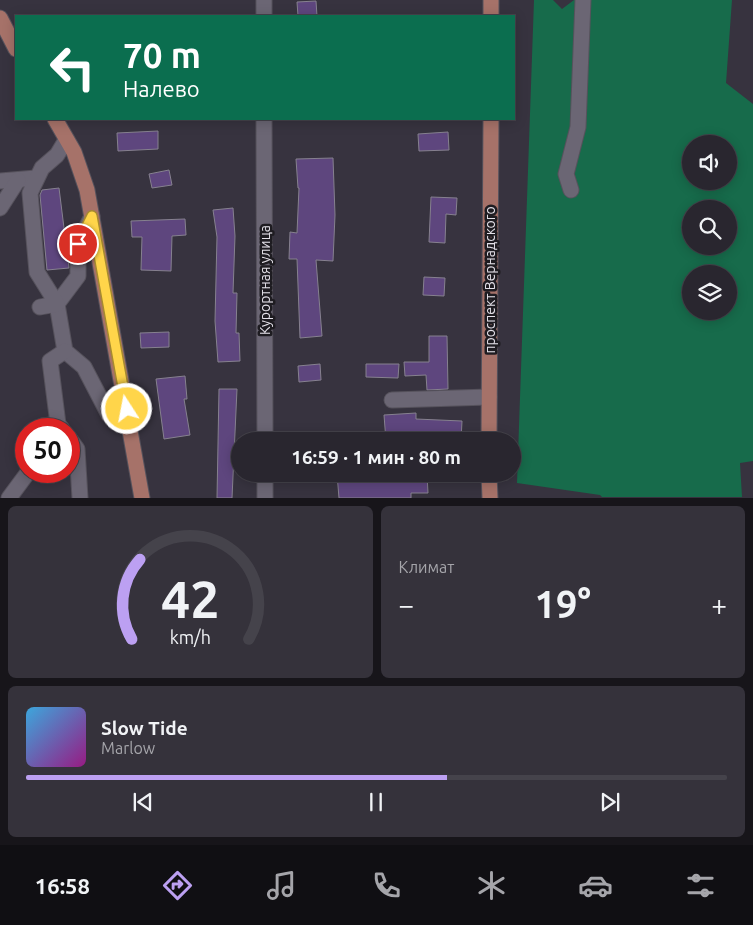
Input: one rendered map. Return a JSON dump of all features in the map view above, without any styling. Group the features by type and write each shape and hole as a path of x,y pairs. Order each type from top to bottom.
{"main road":[{"path":"491,15 492,0"},
{"path":"0,18 15,47"},
{"path":"56,120 82,174 92,216 131,426 142,498"},
{"name":"проспект Вернадского","path":"489,432 491,120"},
{"path":"490,482 490,498"}],"street":[{"path":"264,0 264,15"},
{"path":"571,190 566,174 578,127 582,0"},
{"name":"Курортная улица","path":"264,120 265,432"},
{"path":"66,140 57,156 42,168 30,193 38,272 57,304 66,351 84,367 109,415 131,426"},
{"path":"0,182 36,178"},
{"path":"0,208 18,180"},
{"path":"40,306 57,304 78,276 78,244 92,216"},
{"path":"59,418 50,361 66,351"},
{"path":"392,400 489,397"},
{"path":"265,482 265,498"},
{"path":"9,498 20,483"},
{"path":"79,483 80,498"}],"green space":[{"path":"534,0 553,0 562,9 574,0 732,0 726,83 753,104 753,461 740,463 742,497 602,497 600,495 517,483 521,482 521,432 519,432"}],"building":[{"path":"316,1 317,15 298,15 297,2"},
{"path":"158,131 158,149 118,151 117,133"},
{"path":"448,132 449,150 419,151 418,134"},
{"path":"333,158 335,215 333,261 316,260 322,336 300,338 297,259 289,259 290,232 297,233 299,188 296,159"},
{"path":"169,170 172,185 152,188 149,174"},
{"path":"59,188 69,268 47,270 40,195 42,190"},
{"path":"431,197 457,198 456,215 446,214 445,243 429,242"},
{"path":"233,208 235,236 233,293 237,293 236,333 239,333 240,361 218,362 215,321 217,237 213,210"},
{"path":"185,219 186,235 172,236 171,271 141,270 142,237 132,237 131,221"},
{"path":"424,277 445,278 444,296 423,295"},
{"path":"169,332 169,347 141,348 140,333"},
{"path":"429,336 447,336 448,389 427,390 426,375 405,376 404,362 429,362"},
{"path":"320,364 321,380 299,382 298,366"},
{"path":"366,364 399,364 398,378 366,377"},
{"path":"185,376 187,399 184,399 190,435 164,439 156,379"},
{"path":"219,389 237,389 235,432 231,432 232,498 217,498"},
{"path":"416,413 416,419 462,421 461,432 385,432 384,415"},
{"path":"338,482 427,482 428,493 411,493 411,498 339,498"}],"route":[{"path":"78,244 92,216 110,324 127,409"}]}
